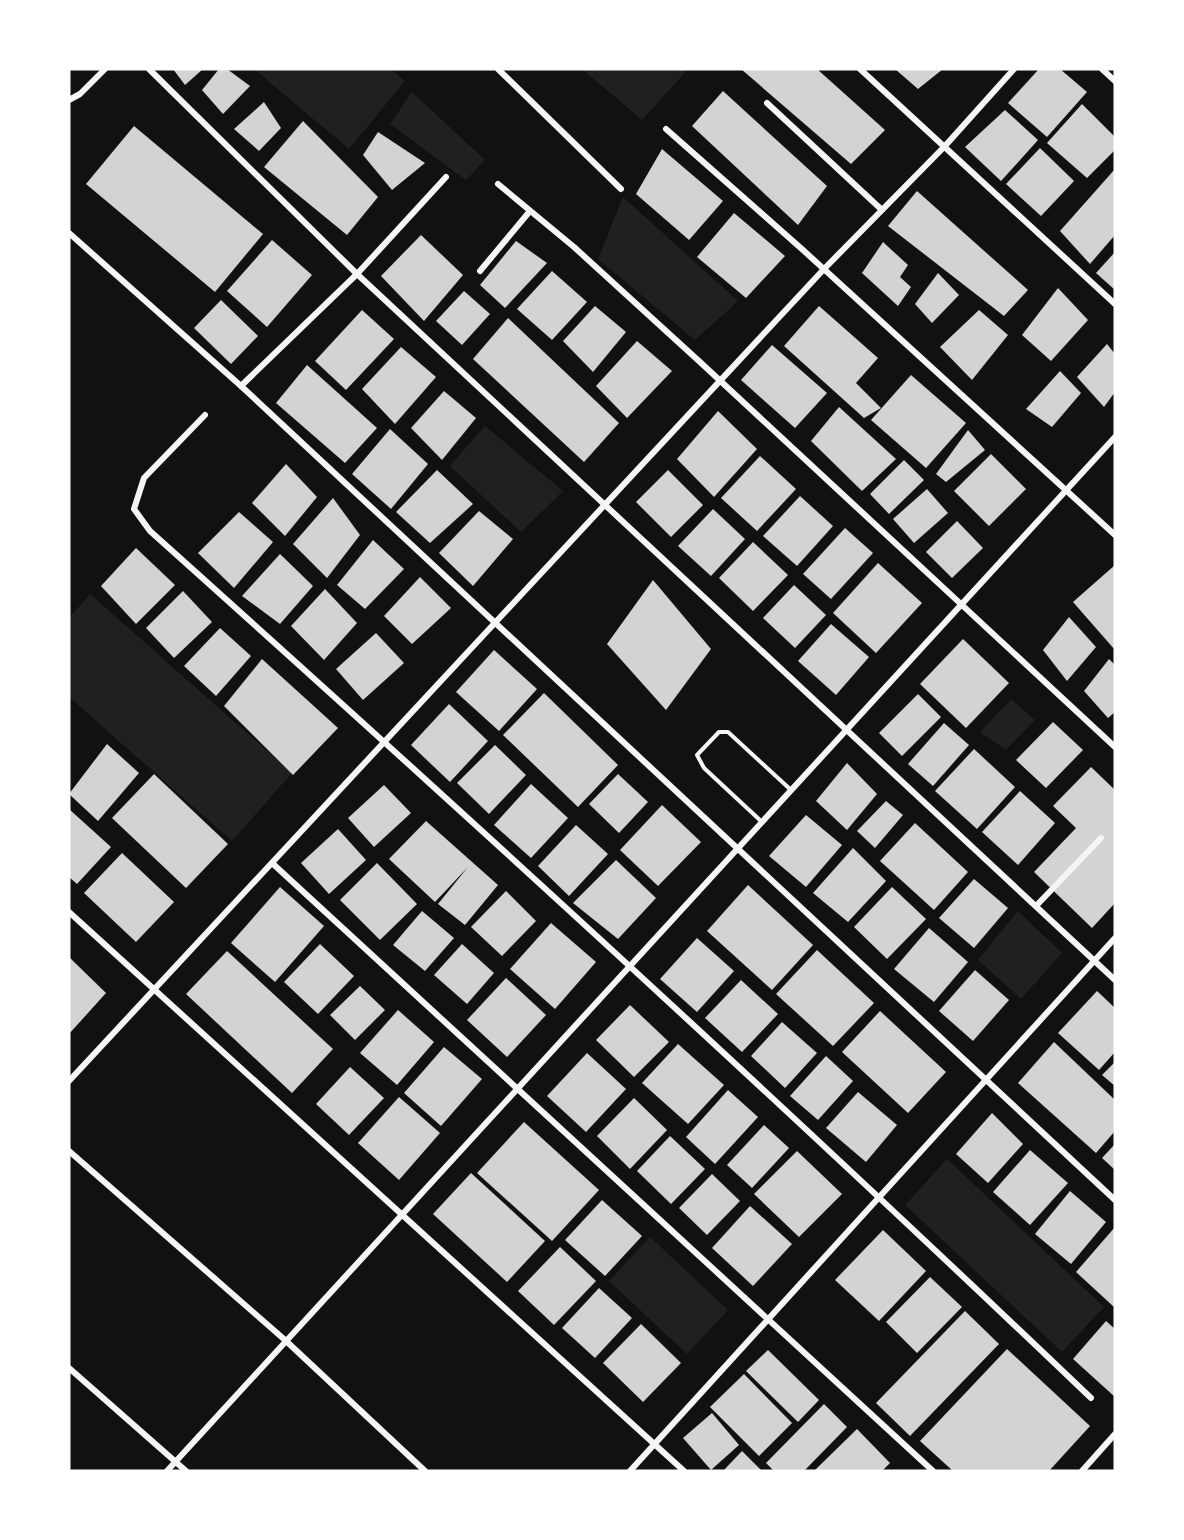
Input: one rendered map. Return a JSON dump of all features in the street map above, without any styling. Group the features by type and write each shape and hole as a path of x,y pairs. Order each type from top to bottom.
{"street":[{"path":"69,100 80,94 105,69"},
{"path":"149,69 357,274 1115,980"},
{"path":"498,69 621,189"},
{"path":"860,69 1115,304"},
{"path":"69,1081 824,269 945,146 1014,69"},
{"path":"1102,69 1115,81"},
{"path":"767,103 882,210"},
{"path":"666,129 824,269 1115,535"},
{"path":"241,386 357,274 446,177"},
{"path":"498,184 720,381 1115,747"},
{"path":"480,271 530,211"},
{"path":"69,233 241,386 1115,1200"},
{"path":"205,415 144,478 134,508 150,531 384,741 879,1196 1091,1398"},
{"path":"167,1471 1115,437"},
{"path":"1036,906 1101,838"},
{"path":"272,863 933,1471"},
{"path":"69,912 684,1471"},
{"path":"630,1471 1115,938"},
{"path":"69,1150 285,1340 425,1471"},
{"path":"69,1368 186,1471"},
{"path":"1082,1471 1115,1434"}],"lane":[{"path":"762,822 704,768 698,755 719,732 728,732 791,790"}],"shaded area":[{"path":"254,69 391,69 405,81 349,149"},
{"path":"582,69 688,69 642,120"},
{"path":"412,92 485,160 466,180 390,124"},
{"path":"623,197 738,301 695,340 598,259"},
{"path":"485,426 563,491 521,532 450,466"},
{"path":"90,594 292,773 232,841 69,697 69,618"},
{"path":"1011,699 1035,720 1006,750 980,732"},
{"path":"1018,911 1062,953 1021,999 978,960"},
{"path":"947,1159 1104,1307 1062,1352 905,1205"},
{"path":"650,1237 728,1310 687,1354 609,1281"}],"building":[{"path":"173,69 203,69 185,85"},
{"path":"219,69 227,69 250,86 223,114 202,90"},
{"path":"741,69 817,69 885,130 851,164"},
{"path":"895,69 943,69 918,89"},
{"path":"1039,69 1060,69 1087,92 1047,137 1008,103"},
{"path":"723,91 827,186 798,225 692,126"},
{"path":"264,102 281,128 259,151 234,129"},
{"path":"1082,104 1115,137 1115,150 1087,178 1047,143"},
{"path":"1005,110 1038,140 1001,181 965,147"},
{"path":"303,121 378,197 347,235 264,167"},
{"path":"134,126 263,234 215,292 86,184"},
{"path":"378,132 425,163 392,190 363,155"},
{"path":"1040,148 1074,181 1041,216 1006,184"},
{"path":"662,149 723,201 689,240 636,194"},
{"path":"1115,169 1115,235 1090,264 1060,231"},
{"path":"917,191 1028,290 1004,316 888,226"},
{"path":"734,213 785,256 746,298 697,257"},
{"path":"421,235 463,275 424,321 381,276"},
{"path":"272,240 312,275 267,327 227,291"},
{"path":"516,241 547,263 505,308 480,285"},
{"path":"883,242 908,265 900,277 911,287 898,306 862,273"},
{"path":"1115,252 1115,290 1096,273"},
{"path":"552,271 587,302 552,340 517,309"},
{"path":"938,273 959,295 932,323 915,304"},
{"path":"1058,288 1088,320 1051,361 1022,335"},
{"path":"464,291 490,314 462,345 436,321"},
{"path":"221,300 258,336 231,364 194,328"},
{"path":"595,306 626,332 593,372 563,341"},
{"path":"819,306 878,358 856,383 881,408 864,418 784,346"},
{"path":"362,310 394,339 346,390 315,361"},
{"path":"979,310 1008,335 972,380 940,347"},
{"path":"508,318 619,423 584,462 473,359"},
{"path":"637,341 672,371 627,418 596,386"},
{"path":"1107,344 1115,354 1115,392 1104,407 1077,377"},
{"path":"772,345 827,393 795,428 741,380"},
{"path":"401,347 436,377 395,424 362,389"},
{"path":"307,365 377,428 345,463 276,403"},
{"path":"1060,371 1081,393 1052,427 1026,409"},
{"path":"911,375 966,423 926,468 871,420"},
{"path":"444,391 476,418 442,460 411,428"},
{"path":"839,407 896,459 862,491 811,441"},
{"path":"718,411 757,449 714,497 677,459"},
{"path":"390,429 428,464 391,509 352,474"},
{"path":"968,430 985,450 946,482 936,474"},
{"path":"991,454 1026,489 989,526 954,491"},
{"path":"760,456 796,489 757,531 721,498"},
{"path":"904,460 924,480 889,514 870,494"},
{"path":"286,464 317,497 285,536 252,503"},
{"path":"437,470 473,504 430,543 396,512"},
{"path":"668,470 703,505 671,537 636,502"},
{"path":"927,489 948,513 914,543 893,519"},
{"path":"800,496 833,526 797,566 763,536"},
{"path":"333,498 360,535 327,578 293,544"},
{"path":"713,509 745,539 711,576 678,546"},
{"path":"479,511 513,539 473,586 439,553"},
{"path":"239,512 273,542 234,588 198,553"},
{"path":"957,521 983,548 952,578 926,552"},
{"path":"845,528 873,553 831,599 803,574"},
{"path":"373,540 404,569 365,609 337,585"},
{"path":"753,542 788,575 753,611 719,578"},
{"path":"136,548 175,585 136,624 101,586"},
{"path":"280,554 313,586 280,624 242,596"},
{"path":"878,563 922,603 876,653 833,613"},
{"path":"1115,565 1115,650 1073,602"},
{"path":"420,577 451,608 412,644 384,616"},
{"path":"653,580 711,649 666,710 607,644"},
{"path":"794,585 826,615 795,648 763,618"},
{"path":"325,589 357,623 324,660 291,626"},
{"path":"183,591 212,622 174,658 146,628"},
{"path":"1069,617 1096,647 1067,681 1043,650"},
{"path":"831,624 869,657 836,695 798,661"},
{"path":"220,628 251,656 216,696 184,666"},
{"path":"376,633 404,663 363,700 336,669"},
{"path":"963,639 1009,683 966,728 920,684"},
{"path":"494,650 537,689 499,731 456,692"},
{"path":"262,659 338,728 293,775 224,706"},
{"path":"1109,659 1115,665 1115,712 1108,718 1084,691"},
{"path":"544,693 618,765 578,807 503,735"},
{"path":"918,694 941,717 902,756 879,733"},
{"path":"449,704 488,741 450,782 411,745"},
{"path":"1053,722 1083,750 1046,788 1016,760"},
{"path":"944,723 969,745 933,786 908,764"},
{"path":"107,744 139,773 98,821 69,794"},
{"path":"495,745 526,775 489,814 457,783"},
{"path":"974,749 1015,787 977,829 935,791"},
{"path":"847,763 877,794 847,830 816,801"},
{"path":"1091,767 1115,790 1115,903 1092,928 1034,872 1076,828 1053,806"},
{"path":"154,774 228,844 186,888 112,818"},
{"path":"618,774 648,802 619,833 589,804"},
{"path":"531,784 568,818 531,858 494,825"},
{"path":"384,785 411,813 374,847 348,818"},
{"path":"1020,791 1055,823 1018,865 982,832"},
{"path":"886,801 903,815 875,848 857,831"},
{"path":"662,805 701,842 658,886 620,850"},
{"path":"69,809 111,847 77,884 69,877"},
{"path":"806,815 842,845 806,887 769,856"},
{"path":"426,821 498,885 465,925 438,904 468,867 435,902 389,859"},
{"path":"915,823 968,872 934,910 880,861"},
{"path":"576,825 608,854 569,896 538,866"},
{"path":"338,829 366,860 329,894 301,863"},
{"path":"853,848 886,881 848,922 813,893"},
{"path":"122,853 174,902 136,942 84,893"},
{"path":"616,860 656,898 618,939 573,903"},
{"path":"377,863 417,904 380,940 340,900"},
{"path":"974,879 1008,908 974,948 939,918"},
{"path":"748,885 813,945 772,990 707,931"},
{"path":"280,887 324,926 275,982 231,943"},
{"path":"892,887 926,919 887,959 854,927"},
{"path":"506,891 536,921 502,956 471,927"},
{"path":"422,911 454,938 425,971 393,945"},
{"path":"551,923 596,962 555,1009 510,969"},
{"path":"929,928 968,962 934,1002 894,969"},
{"path":"697,938 734,971 697,1012 660,979"},
{"path":"320,944 354,976 318,1014 284,982"},
{"path":"462,944 494,973 467,1004 434,975"},
{"path":"817,950 874,1003 833,1046 776,994"},
{"path":"227,951 333,1049 292,1093 186,994"},
{"path":"69,957 106,993 69,1034"},
{"path":"975,970 1009,1000 973,1041 939,1011"},
{"path":"506,978 546,1015 507,1057 467,1020"},
{"path":"741,980 778,1014 742,1052 705,1018"},
{"path":"360,986 385,1010 355,1040 330,1015"},
{"path":"1097,991 1115,1008 1115,1052 1099,1070 1058,1033"},
{"path":"630,1005 669,1042 634,1077 596,1040"},
{"path":"398,1010 434,1042 397,1085 360,1053"},
{"path":"880,1011 946,1072 908,1113 842,1052"},
{"path":"782,1022 817,1053 785,1088 751,1056"},
{"path":"1054,1042 1115,1100 1115,1131 1096,1153 1018,1083"},
{"path":"678,1044 724,1085 688,1124 642,1083"},
{"path":"444,1047 482,1079 441,1126 404,1093"},
{"path":"587,1053 626,1089 586,1132 547,1096"},
{"path":"826,1056 853,1081 818,1120 790,1096"},
{"path":"1115,1062 1115,1086 1102,1075"},
{"path":"350,1067 384,1098 349,1135 316,1104"},
{"path":"728,1090 758,1117 715,1164 686,1137"},
{"path":"858,1092 897,1125 866,1162 826,1128"},
{"path":"399,1097 440,1133 399,1180 358,1143"},
{"path":"634,1098 667,1130 630,1169 597,1136"},
{"path":"992,1113 1023,1144 988,1183 956,1154"},
{"path":"524,1122 599,1190 552,1241 477,1173"},
{"path":"764,1125 789,1148 752,1188 727,1165"},
{"path":"670,1136 705,1169 671,1204 637,1171"},
{"path":"1115,1144 1115,1170 1102,1158"},
{"path":"1030,1150 1068,1183 1030,1225 993,1192"},
{"path":"797,1151 842,1194 799,1237 754,1194"},
{"path":"471,1173 545,1241 507,1282 433,1214"},
{"path":"712,1174 740,1201 707,1235 679,1208"},
{"path":"1070,1191 1106,1222 1071,1264 1035,1234"},
{"path":"602,1200 642,1236 605,1276 565,1240"},
{"path":"750,1206 792,1244 753,1286 712,1248"},
{"path":"1115,1227 1115,1306 1114,1307 1076,1272"},
{"path":"883,1230 926,1271 879,1321 835,1280"},
{"path":"560,1247 596,1281 554,1325 518,1291"},
{"path":"930,1277 962,1307 917,1353 886,1322"},
{"path":"599,1288 632,1318 595,1358 562,1328"},
{"path":"965,1311 999,1344 910,1436 876,1403"},
{"path":"1106,1321 1115,1329 1115,1397 1073,1359"},
{"path":"641,1324 681,1363 643,1402 603,1363"},
{"path":"1007,1349 1090,1426 1049,1471 953,1471 920,1441"},
{"path":"768,1350 819,1400 798,1422 746,1371"},
{"path":"744,1374 792,1423 759,1456 710,1407"},
{"path":"824,1404 847,1427 804,1471 774,1471 766,1463"},
{"path":"712,1413 739,1445 711,1470 683,1438"},
{"path":"857,1429 890,1463 882,1471 814,1471"},
{"path":"742,1451 762,1471 723,1471"}]}
